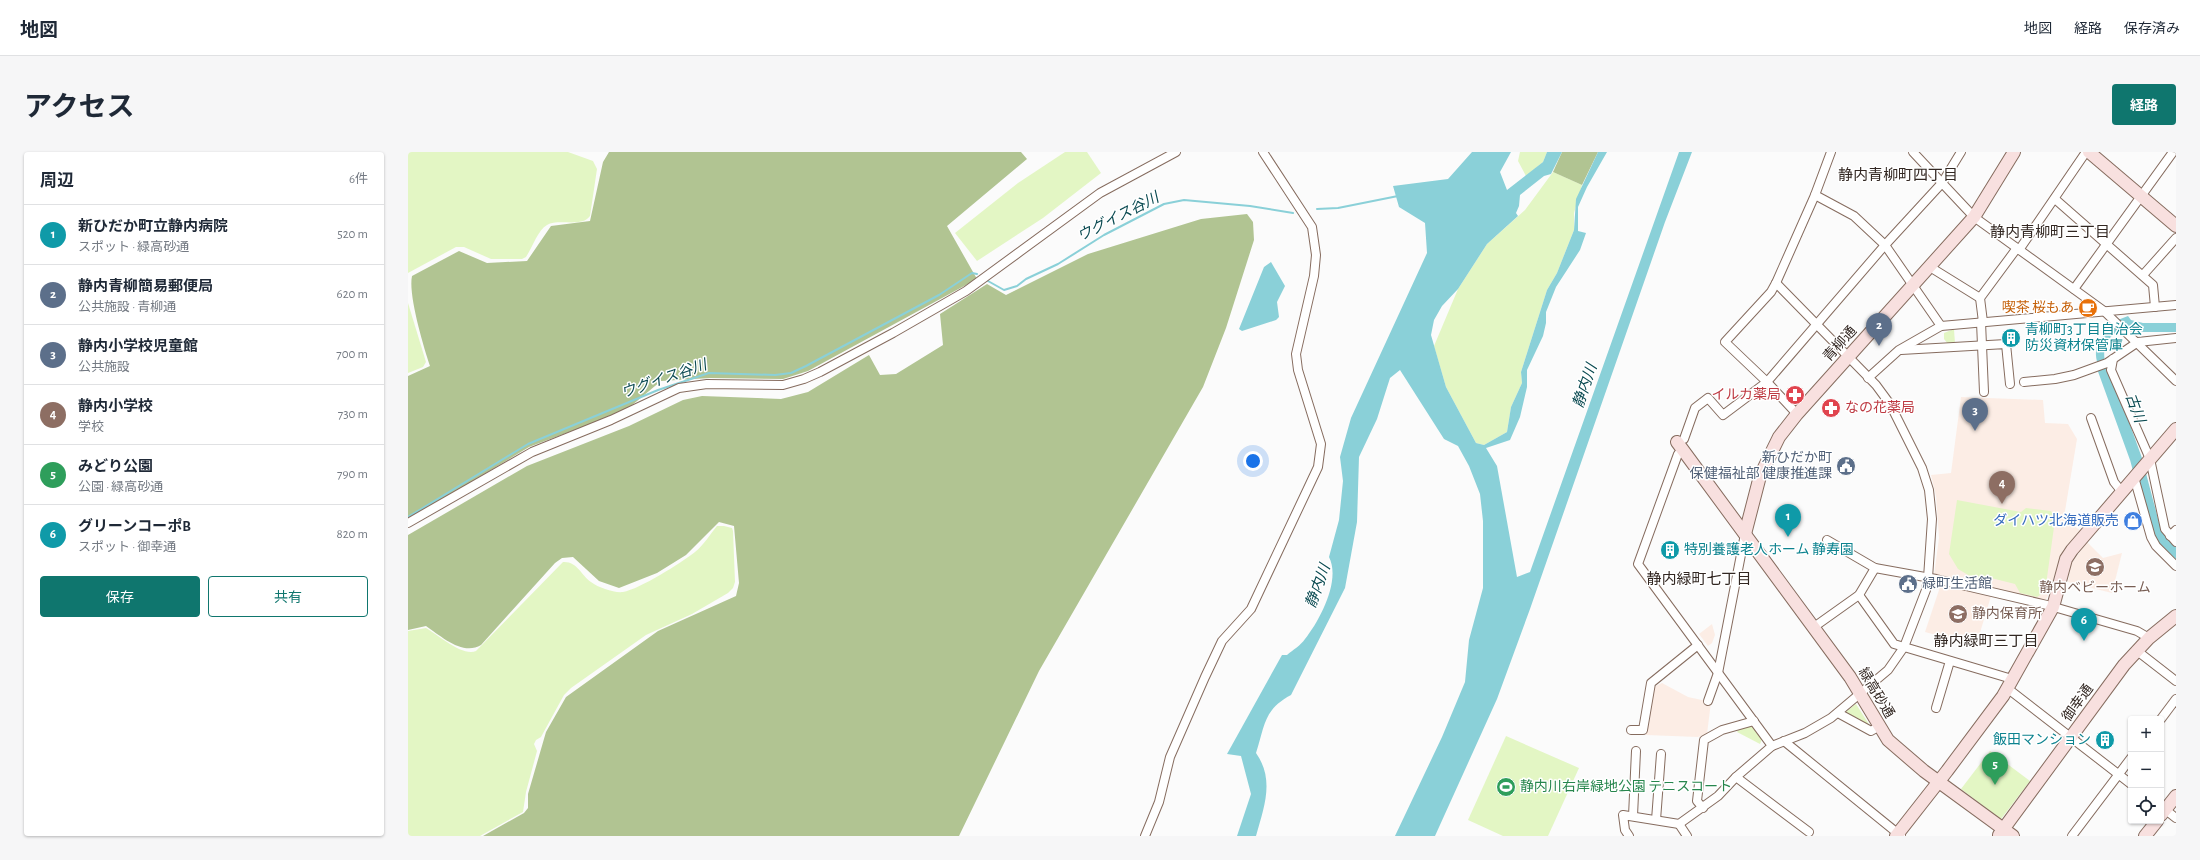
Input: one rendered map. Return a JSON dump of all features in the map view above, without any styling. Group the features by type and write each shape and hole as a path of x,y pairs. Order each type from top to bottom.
{"street":[{"path":"408,523 532,452 611,420 679,388 707,384 783,385 804,379 820,372 893,333 966,291 1100,193 1176,152"},
{"path":"1146,836 1159,802 1170,757 1205,677 1222,641 1251,609 1318,467 1321,444 1298,370 1296,354 1314,276 1316,255 1315,241 1312,227 1263,152"},
{"path":"1797,414 1726,342 1771,292 1815,195 1832,152"},
{"path":"1913,152 1974,217 2104,311 2135,339 2176,381"},
{"path":"1772,746 1638,564 1680,445 1695,408 1708,398 1723,415 1767,382 1885,245 1942,183 1961,152"},
{"name":"青柳通","path":"1745,534 1760,476 1779,437 1797,414 1974,217 2014,152"},
{"path":"1984,392 1980,298 2055,199 2088,152 2176,226"},
{"path":"2074,289 2173,152"},
{"path":"1815,195 1854,216 1885,245 1941,326"},
{"path":"2055,199 2143,275 2153,286 2155,307"},
{"path":"2143,275 2176,238"},
{"path":"1930,267 1980,298"},
{"path":"1629,836 1626,830 1623,815 1679,824 1718,796 1736,777 1772,746 1805,733 1838,713 1888,670 1904,647 1924,595 1928,578 1932,518 1931,499 1925,476 1890,404 1868,378 1776,283"},
{"path":"1868,378 1899,350 1941,326 2176,305"},
{"path":"2024,382 2055,379 2096,368 2110,361 2135,339 2176,338"},
{"path":"1899,350 2006,344 2010,384"},
{"path":"2110,361 2111,370 2148,461 2161,516 2166,529 2174,536"},
{"path":"2091,418 2114,482 2122,492"},
{"path":"1784,742 1898,835 1939,782 2009,684 2053,607 2066,560 2135,475 2176,429"},
{"name":"緑高砂通","path":"1680,445 1814,627 1860,695 1878,727 1888,740 1907,758 2005,834"},
{"path":"2135,475 2151,537 2156,546 2176,566"},
{"path":"1708,701 1718,673 1745,534"},
{"path":"1827,540 1875,568 1928,578 2053,607 2137,631 2149,638"},
{"path":"1814,627 1859,596 1875,568"},
{"path":"1859,596 1894,644 1950,660 2009,684 2071,738 2128,782"},
{"name":"御幸通","path":"2005,834 2071,738 2136,650 2176,616"},
{"path":"1631,730 1643,730 1651,683 1698,645"},
{"path":"2136,650 2176,681"},
{"path":"1936,708 1950,660"},
{"path":"2163,716 2176,699"},
{"path":"1838,713 1871,731 1878,727"},
{"path":"1703,808 1698,801 1704,740 1722,730 1754,721"},
{"path":"1633,816 1636,751"},
{"path":"1656,820 1661,754"},
{"path":"2072,836 2128,762"},
{"path":"1736,777 1809,832"},
{"path":"2164,808 2176,796"},
{"path":"2164,811 2176,818"},
{"path":"1679,824 1687,836"},
{"path":"2145,836 2154,824"}],"shaded area":[{"path":"1961,397 2043,400 2045,423 2068,424 2077,439 2065,511 2066,521 2080,530 2063,550 2047,598 2043,601 1934,575 1939,538 1936,496 1931,475 1951,473"},
{"name":"静内ベビーホーム","path":"2087,542 2103,558 2122,553 2112,593 2068,582 2071,564"},
{"name":"静内保育所","path":"1941,584 1991,596 1976,646 1925,632"},
{"path":"1712,624 1715,635 1712,643 1708,646 1699,634"},
{"path":"1662,683 1688,697 1711,702 1707,734 1698,737 1646,735 1652,688"}],"green space":[{"path":"408,152 568,152 593,161 597,169 590,216 586,220 576,222 557,222 547,225 538,235 526,257 522,259 491,259 464,247 456,247 408,273"},
{"path":"609,152 1021,152 1027,159 947,226 977,279 808,371 783,379 710,378 661,381 625,411 529,447 408,520 408,376 430,366 414,307 411,284 412,276 459,251 487,263 527,261 551,226 590,221 603,162"},
{"path":"1065,152 1087,152 1101,173 1043,218 977,261 955,233 1018,183"},
{"path":"1520,152 1547,152 1543,162 1526,176 1518,161"},
{"path":"1562,152 1598,152 1582,185 1553,172"},
{"path":"1553,172 1582,185 1574,213 1574,230 1557,273 1547,290 1521,372 1522,383 1511,407 1507,432 1484,445 1476,443 1446,387 1434,346 1458,289 1487,244 1525,210"},
{"path":"1247,214 1253,222 1254,240 1226,328 1203,387 1039,671 959,836 483,836 524,813 528,808 528,794 546,732 566,697 658,631 736,596 739,583 734,526 719,522 686,555 657,573 619,588 599,581 573,557 562,558 555,563 481,645 474,648 460,647 453,644 426,626 408,630 408,535 527,466 629,426 683,400 702,396 781,399 808,392 869,355 880,375 896,374 943,345 940,314 987,284 1006,295 1088,254 1201,219"},
{"path":"408,303 426,362 423,367 408,373"},
{"path":"1954,329 1955,344 1948,344 1944,339 1944,333"},
{"path":"1957,500 2021,512 2026,508 2051,511 2055,520 2045,592 2037,597 2020,593 2015,584 1987,577 1975,579 1958,569 1949,554"},
{"path":"717,526 732,528 733,531 735,582 733,588 728,593 692,614 646,635 571,688 564,695 541,737 536,740 534,744 537,751 526,792 523,812 480,836 408,836 408,631 426,628 464,651 476,651 563,562 568,562 575,566 591,582 598,586 611,591 623,592 650,581 689,557 701,546"},
{"path":"1856,704 1872,729 1844,713"},
{"path":"1752,726 1762,739 1760,744 1737,732 1739,729"},
{"path":"1506,736 1579,768 1548,836 1503,836 1468,820"},
{"path":"1990,751 2030,781 2001,819 1961,789"}],"water":[{"path":"1472,152 1511,152 1500,172 1507,190 1543,162 1547,152 1562,152 1551,174 1544,176 1520,195 1519,206 1516,213 1518,216 1487,244 1458,289 1442,306 1434,320 1431,335 1446,387 1476,443 1484,445 1507,432 1511,407 1522,383 1521,372 1547,290 1557,273 1574,230 1576,199 1598,152 1607,152 1587,187 1578,207 1578,231 1586,233 1580,250 1556,287 1546,312 1546,323 1543,336 1527,370 1527,387 1520,417 1510,440 1486,448 1497,466 1517,577 1530,572 1679,152 1692,152 1665,222 1530,609 1497,699 1435,836 1395,836 1442,737 1465,682 1469,640 1483,588 1483,521 1480,494 1469,466 1458,446 1444,439 1400,370 1390,378 1377,419 1359,457 1357,522 1345,588 1291,695 1275,707 1266,720 1256,753 1262,763 1265,773 1265,804 1256,836 1237,836 1251,794 1241,756 1227,754 1282,655 1287,655 1303,641 1317,621 1327,600 1331,588 1332,577 1332,566 1329,557 1339,520 1343,481 1340,457 1351,418 1427,253 1425,223 1399,207 1393,186 1448,179"},
{"path":"1271,262 1285,286 1277,302 1279,317 1276,320 1242,331 1239,329 1264,267"},
{"path":"2128,316 2131,320 2143,323 2176,323 2176,332 2118,332 2112,336 2107,341 2104,353 2110,379 2104,381 2096,358 2097,346 2100,340 2112,327 2110,323"}],"waterway":[{"name":"ウグイス谷川","path":"1317,209 1338,208 1398,196"},
{"name":"ウグイス谷川","path":"988,281 1004,290 1017,286 1026,279 1058,264 1104,235 1164,204 1184,200 1250,206 1293,213"},
{"name":"ウグイス谷川","path":"408,517 528,444 658,390 709,373 775,375 791,373 939,295 972,273 977,274"},
{"name":"古川","path":"2102,365 2136,459 2154,527 2176,555"}],"place":[{"name":"喫茶 桜もあ","path":"2088,308"},
{"name":"青柳町3丁目自治会 防災資材保管庫","path":"2011,338"},
{"name":"静内青柳簡易郵便局","path":"1879,346"},
{"name":"イルカ薬局","path":"1795,395"},
{"name":"なの花薬局","path":"1831,408"},
{"name":"静内小学校児童館","path":"1975,431"},
{"name":"新ひだか町 保健福祉部 健康推進課","path":"1846,466"},
{"name":"静内小学校","path":"2002,504"},
{"name":"ダイハツ北海道販売","path":"2133,521"},
{"name":"新ひだか町立静内病院","path":"1788,537"},
{"name":"特別養護老人ホーム 静寿園","path":"1670,550"},
{"name":"静内ベビーホーム","path":"2095,567"},
{"name":"緑町生活館","path":"1908,584"},
{"name":"静内保育所","path":"1958,614"},
{"name":"グリーンコーポB","path":"2084,641"},
{"name":"飯田マンション","path":"2105,740"},
{"name":"みどり公園","path":"1995,785"},
{"name":"静内川右岸緑地公園 テニスコート","path":"1506,787"}],"district":[{"name":"静内青柳町四丁目","path":"1898,175"},
{"name":"静内青柳町三丁目","path":"2050,232"},
{"name":"静内緑町七丁目","path":"1699,579"},
{"name":"静内緑町三丁目","path":"1986,641"}],"water label":[{"name":"静内川","path":"1585,386"},
{"name":"静内川","path":"1318,586"}]}
